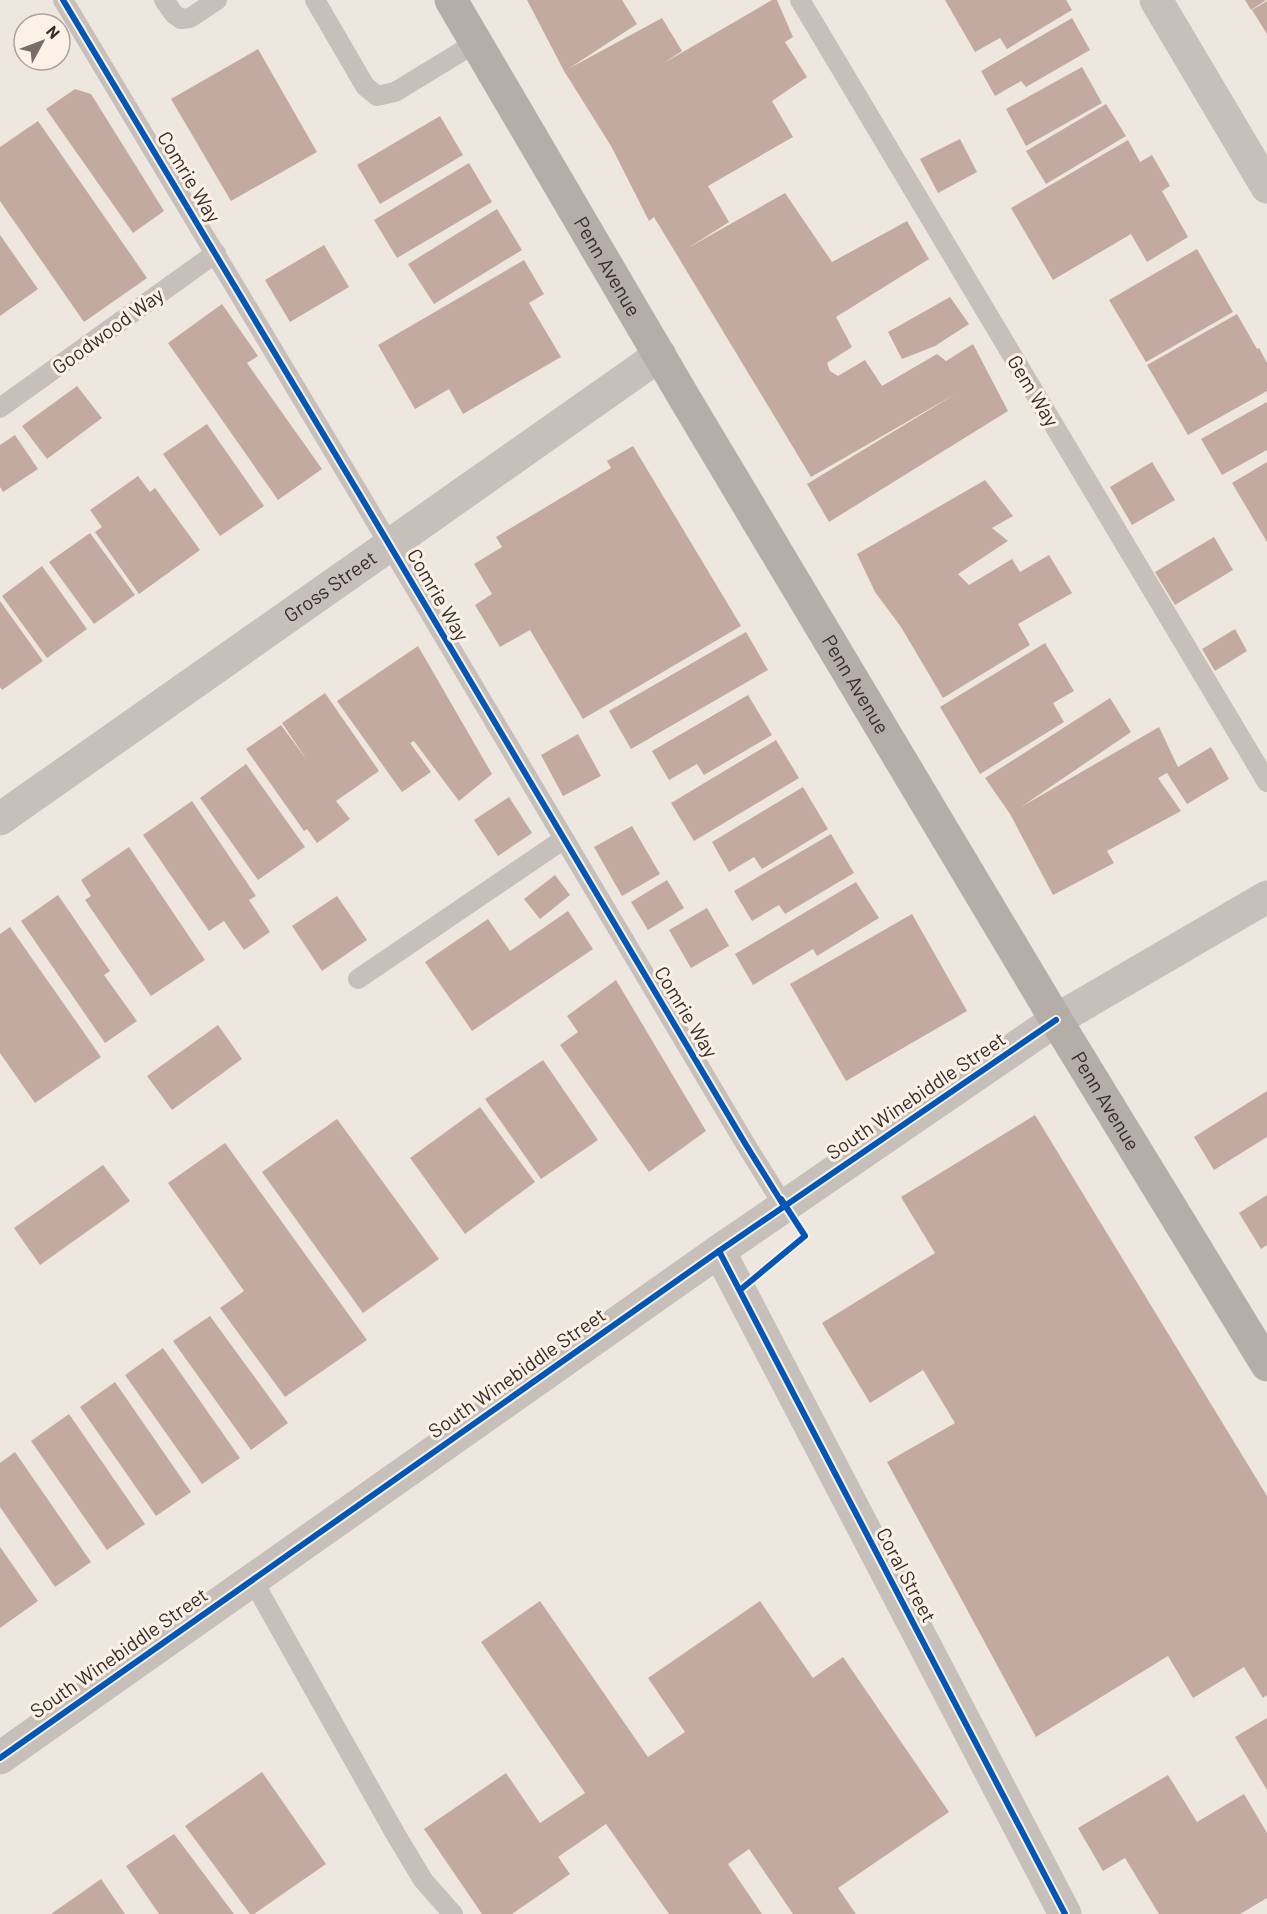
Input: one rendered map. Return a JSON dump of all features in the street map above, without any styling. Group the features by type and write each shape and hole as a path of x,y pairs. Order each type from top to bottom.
{"main road":[{"name":"Penn Avenue","path":"451,0 1056,1020 1267,1365"}],"street":[{"path":"1156,0 1267,187"},
{"name":"Gross Street","path":"0,819 660,355"},
{"name":"South Winebiddle Street","path":"0,1758 718,1251 1056,1020 1267,897"},
{"name":"Coral Street","path":"718,1251 1065,1914"}],"lane":[{"name":"Comrie Way","path":"63,0 784,1206"},
{"path":"164,0 174,14 181,19 190,18 217,0"},
{"path":"315,0 365,86 377,96 395,92 477,42"},
{"name":"Gem Way","path":"800,0 1267,782"},
{"name":"Goodwood Way","path":"0,408 216,253"},
{"path":"358,979 564,839"},
{"path":"252,1580 423,1880 453,1914"}],"building":[{"path":"527,0 622,0 637,24 568,69 662,18 682,51 664,63 772,0 777,0 793,37 785,42 807,77 772,101 793,137 708,186 729,222 688,248 785,193 832,262 907,221 929,259 836,317 852,347 827,363 830,371 838,376 865,360 882,386 937,354 946,361 973,344 1008,411 829,522 807,484 957,393 811,477 654,217 649,221 611,146 564,71"},
{"path":"945,0 1066,0 1072,10 1007,49 1000,38 975,52"},
{"path":"1245,0 1266,0 1251,10"},
{"path":"1267,1 1267,34 1252,10"},
{"path":"1072,18 1090,50 1026,87 1021,81 995,96 981,71"},
{"path":"258,49 317,152 231,201 171,99"},
{"path":"1082,67 1102,103 1026,146 1006,109"},
{"path":"75,89 91,94 164,211 133,233 46,109"},
{"path":"1106,104 1126,136 1046,184 1026,151"},
{"path":"440,116 463,155 380,204 357,165"},
{"path":"38,121 147,278 84,322 0,201 0,147"},
{"path":"960,139 977,172 938,193 920,159"},
{"path":"1128,140 1140,162 1152,155 1170,186 1162,191 1188,237 1147,262 1131,234 1053,280 1011,208"},
{"path":"469,163 492,202 397,258 374,220"},
{"path":"497,209 522,250 434,304 408,264"},
{"path":"0,235 38,289 0,316"},
{"path":"324,245 349,287 290,322 265,280"},
{"path":"1197,249 1233,312 1146,362 1109,300"},
{"path":"524,260 544,294 529,303 561,357 463,414 449,389 415,409 378,345"},
{"path":"950,297 969,324 935,346 902,359 888,332"},
{"path":"222,304 258,356 247,363 322,469 278,500 168,343"},
{"path":"1237,314 1267,363 1267,391 1188,435 1147,365"},
{"path":"77,386 102,418 47,459 22,426"},
{"path":"1267,402 1267,450 1222,475 1201,439"},
{"path":"207,424 264,506 220,536 163,454"},
{"path":"15,435 38,469 3,492 0,487 0,445"},
{"path":"633,446 741,626 583,719 530,630 500,647 475,605 492,594 474,564 502,547 496,537 611,468 607,461"},
{"path":"1152,462 1175,500 1132,525 1110,487"},
{"path":"1267,462 1267,542 1232,483"},
{"path":"138,476 150,492 155,488 200,550 139,594 95,532 102,527 90,510"},
{"path":"985,480 1013,516 992,528 1008,541 958,574 969,585 1012,559 1020,572 1049,555 1072,593 1018,624 1030,645 943,698 901,627 875,592 857,554"},
{"path":"90,533 135,595 94,624 49,562"},
{"path":"1214,537 1233,570 1175,605 1155,572"},
{"path":"42,566 87,629 47,658 2,596"},
{"path":"0,601 43,661 2,690 0,687"},
{"path":"1235,629 1247,651 1215,671 1202,649"},
{"path":"746,632 768,670 631,749 609,711"},
{"path":"1045,643 1074,691 1053,703 1064,722 980,774 940,707"},
{"path":"418,646 492,774 459,801 414,741 410,743 431,772 402,792 337,701"},
{"path":"325,693 379,771 336,801 350,819 317,843 307,829 304,831 246,749 281,725 307,760 282,723"},
{"path":"748,695 772,735 704,775 697,764 669,780 652,751"},
{"path":"1110,698 1131,732 1021,807 1159,727 1178,767 1211,747 1229,779 1187,804 1167,773 1158,778 1181,811 1107,851 1114,863 1053,895 1010,814 985,778"},
{"path":"578,734 601,776 563,796 541,755"},
{"path":"776,740 799,778 694,841 671,803"},
{"path":"246,764 305,847 258,880 200,798"},
{"path":"803,787 828,829 762,869 754,857 729,872 712,842"},
{"path":"509,797 532,833 498,856 474,820"},
{"path":"192,801 256,896 249,900 270,932 244,950 224,921 209,931 143,835"},
{"path":"632,826 660,874 622,896 594,847"},
{"path":"831,834 854,873 785,914 779,905 752,921 734,891"},
{"path":"129,847 205,960 151,996 85,900 91,896 81,880"},
{"path":"555,875 570,895 540,919 524,899"},
{"path":"667,880 684,908 648,930 631,902"},
{"path":"856,882 879,918 817,956 813,949 753,985 735,954"},
{"path":"58,895 110,971 104,975 137,1021 105,1043 21,921"},
{"path":"337,896 367,940 322,971 292,926"},
{"path":"707,908 729,946 691,968 669,930"},
{"path":"568,911 593,949 472,1031 425,962 488,919 510,951"},
{"path":"912,914 967,1011 846,1081 790,984"},
{"path":"10,927 101,1057 35,1103 0,1053 0,934"},
{"path":"616,980 706,1131 649,1172 560,1045 578,1032 567,1016"},
{"path":"218,1025 242,1059 172,1110 147,1076"},
{"path":"543,1060 598,1140 541,1179 485,1099"},
{"path":"1267,1091 1267,1137 1214,1170 1194,1137"},
{"path":"480,1107 535,1182 465,1234 410,1158"},
{"path":"1035,1115 1267,1496 1267,1695 1263,1698 1244,1667 1193,1698 1168,1656 1036,1737 887,1462 955,1423 923,1370 870,1403 822,1323 935,1253 901,1197"},
{"path":"337,1119 439,1259 363,1313 262,1172"},
{"path":"225,1143 367,1340 285,1397 220,1308 244,1291 168,1183"},
{"path":"103,1165 130,1201 40,1265 14,1228"},
{"path":"1267,1195 1267,1245 1261,1249 1239,1213"},
{"path":"210,1316 288,1423 251,1450 173,1341"},
{"path":"163,1348 240,1458 202,1484 125,1375"},
{"path":"115,1382 191,1492 156,1516 80,1407"},
{"path":"69,1414 145,1524 107,1550 31,1441"},
{"path":"15,1452 91,1562 55,1587 0,1507 0,1463"},
{"path":"0,1547 38,1601 0,1628"},
{"path":"540,1601 648,1757 685,1732 648,1678 760,1601 813,1678 843,1657 949,1812 838,1888 856,1914 793,1914 749,1849 728,1864 762,1914 669,1914 606,1824 558,1857 570,1874 512,1914 482,1914 424,1829 506,1773 540,1823 585,1793 481,1642"},
{"path":"1267,1718 1267,1790 1235,1737"},
{"path":"262,1772 326,1864 254,1914 250,1914 185,1826"},
{"path":"1168,1775 1197,1822 1244,1794 1267,1833 1267,1898 1240,1914 1159,1914 1125,1858 1103,1871 1078,1828"},
{"path":"174,1834 234,1914 159,1914 126,1866"},
{"path":"101,1879 125,1914 51,1914"}],"cycle path":[{"path":"63,0 784,1206"},
{"path":"0,1758 719,1251 1056,1020"},
{"path":"740,1290 805,1236 781,1199"},
{"path":"719,1251 1065,1914"}]}
